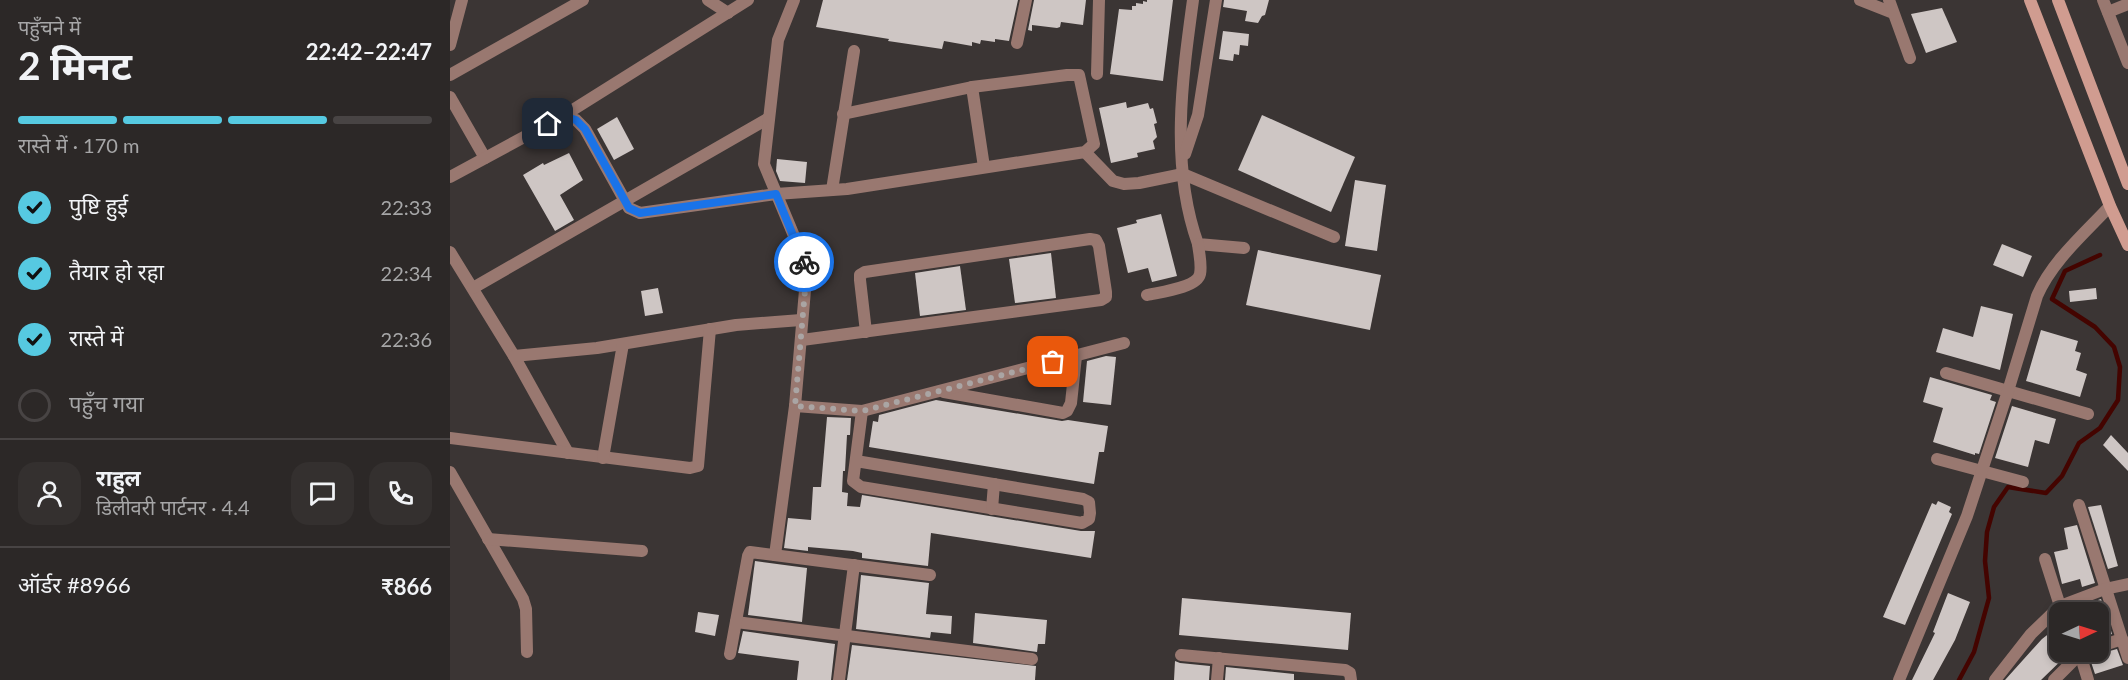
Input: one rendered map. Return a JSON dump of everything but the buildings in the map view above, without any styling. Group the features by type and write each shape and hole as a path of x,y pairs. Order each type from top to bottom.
{"street":[{"path":"450,45 462,0"},
{"path":"450,75 565,3 583,0"},
{"path":"708,0 728,13"},
{"path":"450,177 563,116 748,0"},
{"path":"775,555 795,406 807,267 764,164 778,40 794,0"},
{"path":"1017,43 1026,0"},
{"path":"1097,74 1099,0"},
{"path":"1147,295 1192,284 1198,279 1200,273 1198,244 1182,170 1182,80 1193,0"},
{"path":"1182,170 1198,115 1216,0 1211,0"},
{"path":"1860,0 1893,13"},
{"path":"1889,0 1910,58"},
{"path":"2030,0 2110,206 2128,245"},
{"path":"2058,0 2128,184"},
{"path":"2103,0 2128,63"},
{"path":"2108,12 2128,4"},
{"path":"832,190 854,51"},
{"path":"563,116 576,120 585,129 629,208 640,213 776,194 832,190 1085,152 1094,144 1079,75 972,87 843,114"},
{"path":"972,87 984,167"},
{"path":"450,98 485,158"},
{"path":"472,288 626,202 769,118"},
{"path":"1085,152 1113,181 1124,184 1138,183 1182,170 1334,237"},
{"path":"1899,680 1966,516 2043,281 2065,253 2110,206"},
{"path":"802,340 866,332 1101,300 1106,297 1107,292 1100,246 1096,240 1090,239 865,272 860,275 860,280 866,332"},
{"path":"1198,244 1244,248"},
{"path":"450,252 514,356 568,453"},
{"path":"514,356 623,344 736,325 801,320"},
{"path":"450,438 690,468 698,466 710,329"},
{"path":"795,406 862,411 1124,343"},
{"path":"603,458 623,344"},
{"path":"938,391 1067,411 1071,403 1076,356"},
{"path":"1946,373 2088,414"},
{"path":"856,462 1083,499 1089,502 1089,519 1082,523 861,487 853,481 862,411"},
{"path":"1937,459 2023,482"},
{"path":"450,472 518,589 526,609 527,652"},
{"path":"992,509 994,484"},
{"path":"2079,506 2128,658"},
{"path":"488,539 642,551"},
{"path":"730,654 750,552 930,575"},
{"path":"2045,559 2059,602"},
{"path":"839,680 854,565"},
{"path":"2071,602 2105,589 2128,584"},
{"path":"1995,680 2031,634 2049,617"},
{"path":"736,622 1032,659"},
{"path":"2109,643 2122,639"},
{"path":"1181,655 1345,670 1350,673 1351,680"},
{"path":"1217,680 1219,658"},
{"path":"2054,680 2074,662"},
{"path":"2085,662 2088,680"}],"waterway":[{"path":"1959,680 1974,652 1989,598 1985,561 1987,532 1994,507 2008,487 2046,493 2062,476 2079,443 2100,428 2118,400 2120,367 2114,347 2095,327 2052,299 2065,271 2100,255"}],"way so far":[{"path":"804,262 807,267 795,406 862,411 1053,362"}],"route":[{"path":"548,124 563,116 576,120 585,129 629,208 640,213 776,194 804,262"}]}
